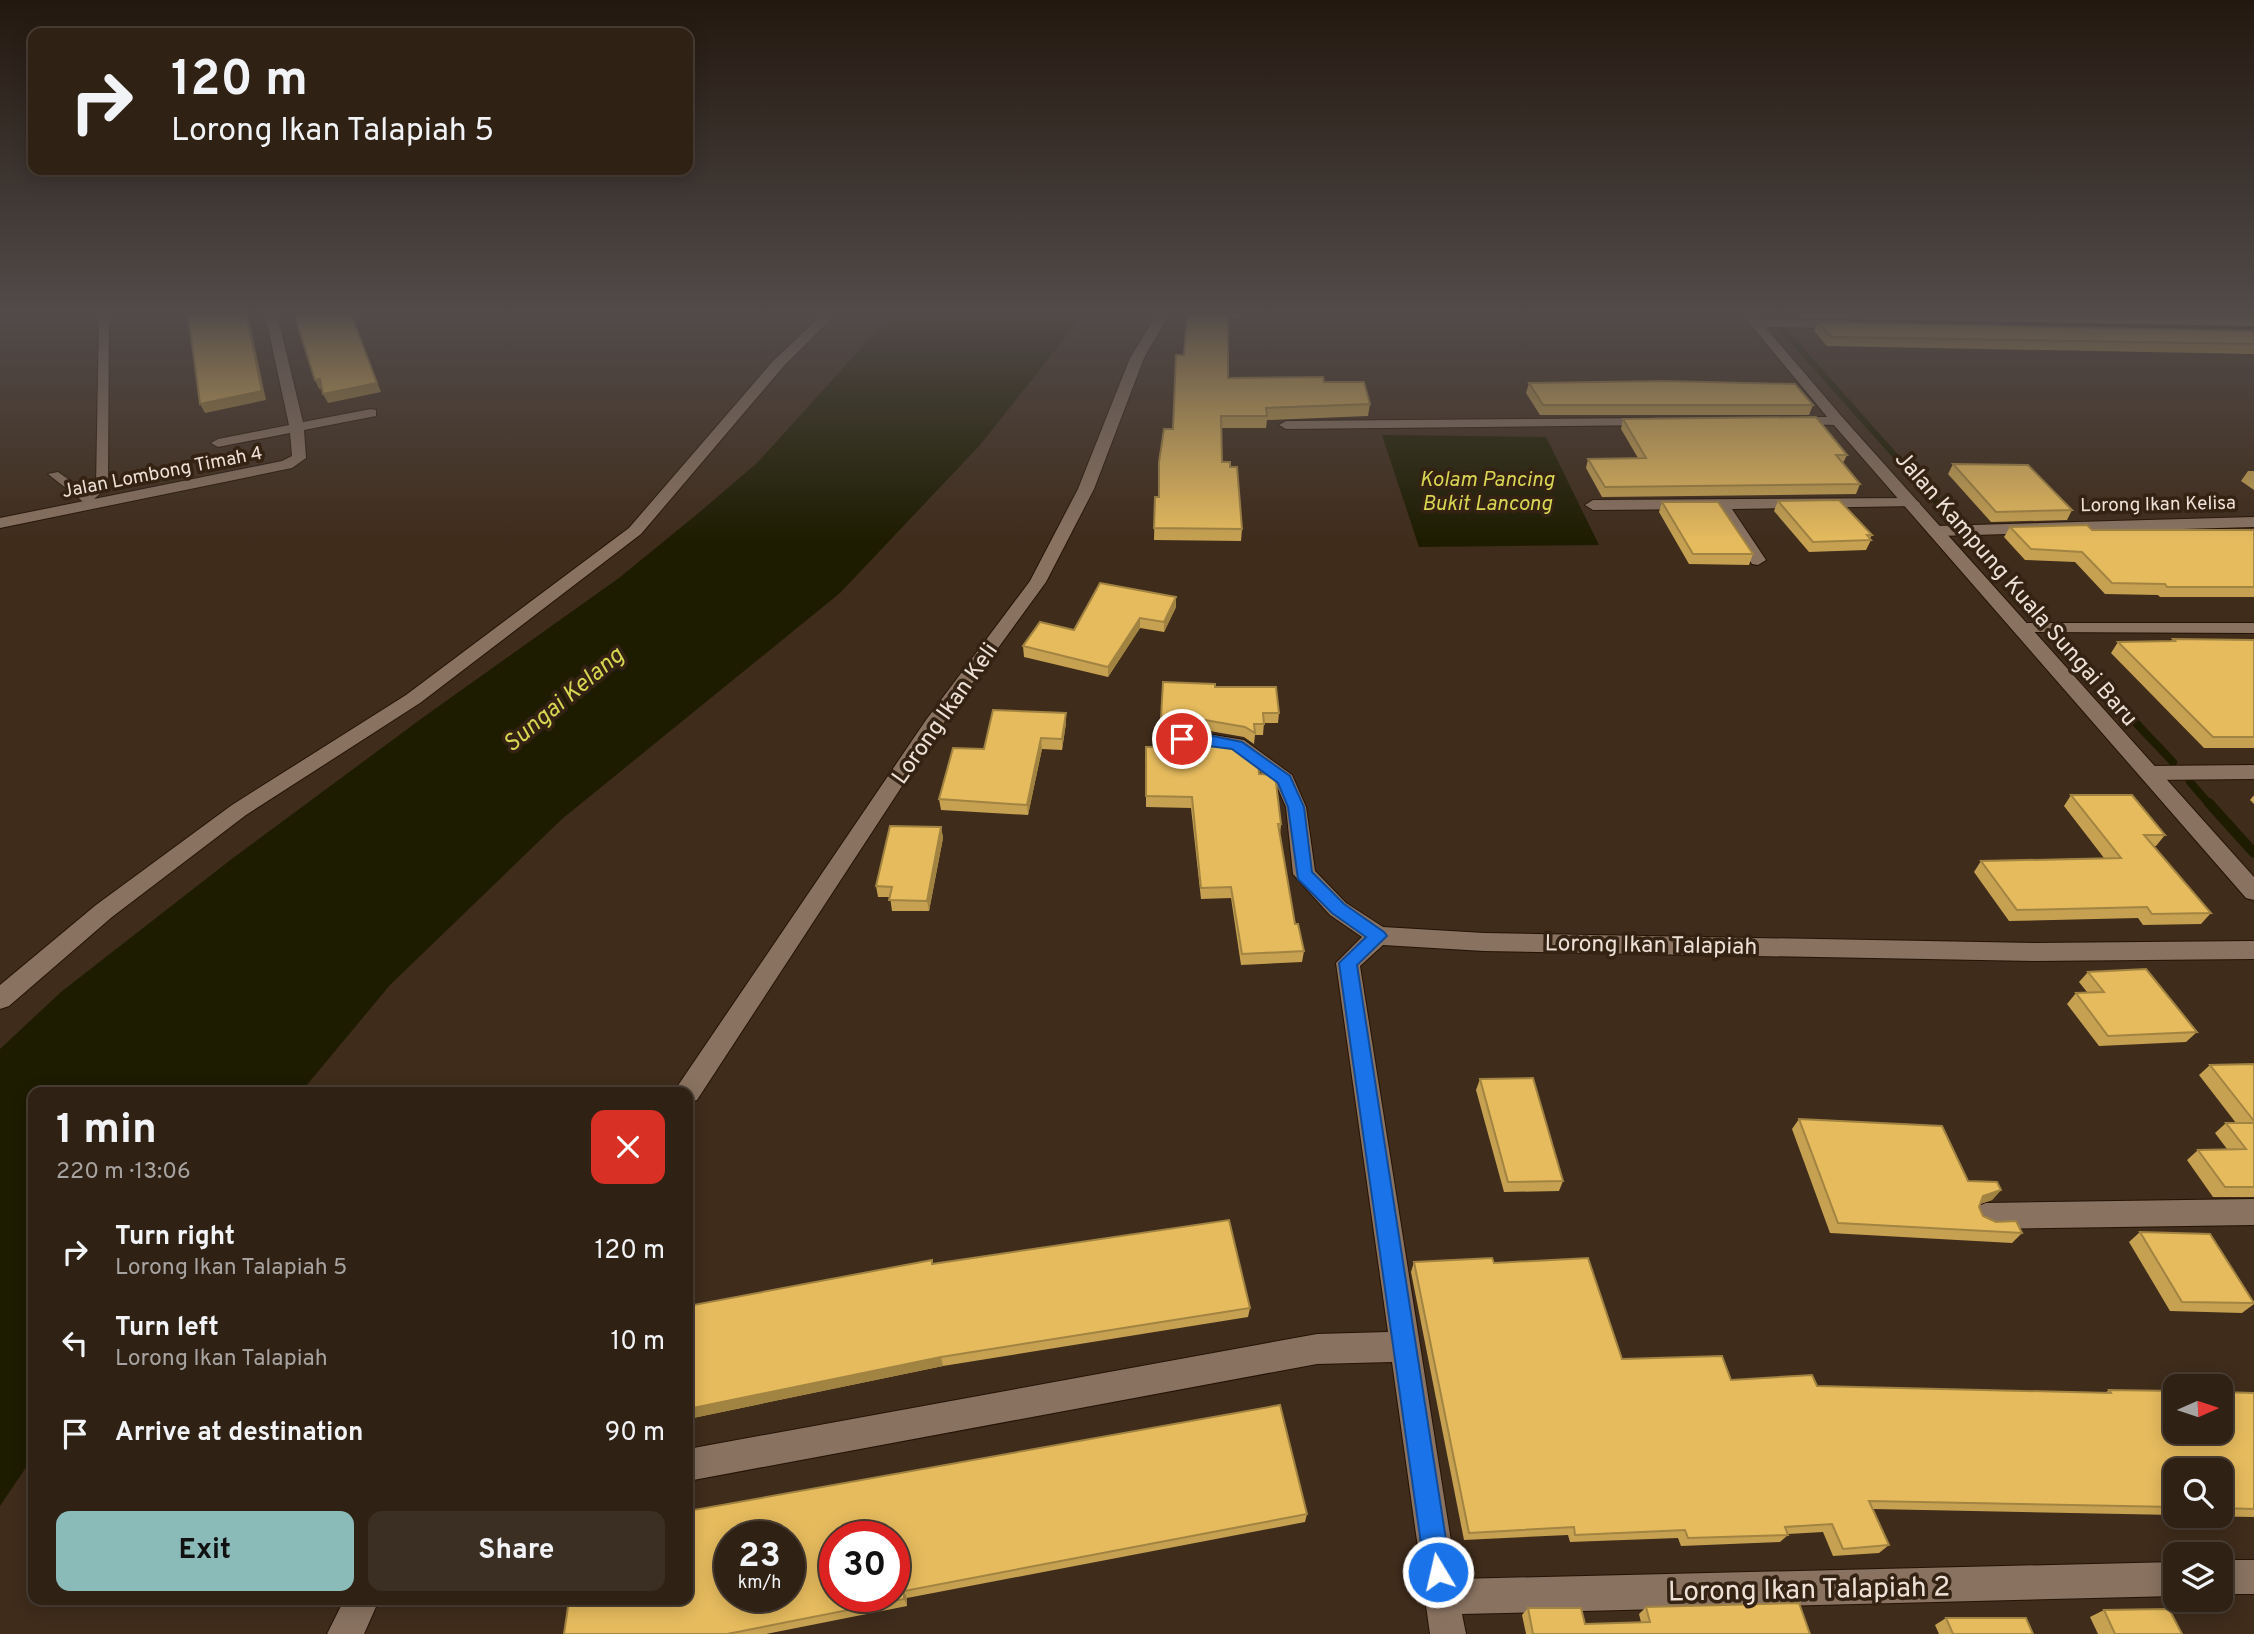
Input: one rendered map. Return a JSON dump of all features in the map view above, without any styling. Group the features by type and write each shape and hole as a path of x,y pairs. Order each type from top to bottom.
{"street":[{"path":"289,390 297,427"},
{"path":"0,999 104,911 239,810 412,699 635,531 756,390"},
{"name":"Lorong Ikan Keli","path":"691,1087 933,724 1038,582 1086,489 1124,390"},
{"name":"Jalan Kampung Kuala Sungai Baru","path":"1814,390 2254,892"},
{"path":"218,443 371,413"},
{"path":"1838,421 1785,428 1854,435"},
{"path":"1286,425 1669,429 1624,435"},
{"name":"Jalan Lombong Timah 4","path":"0,523 90,501 287,465 299,457 297,427"},
{"path":"1593,505 1912,503"},
{"path":"1721,504 1758,560"},
{"name":"Lorong Ikan Kelisa","path":"1937,531 2254,522"},
{"path":"2021,628 2254,628"},
{"path":"1182,739 1203,739 1237,745 1284,780 1296,807 1304,874 1338,909 1378,936 1348,963 1448,1634"},
{"path":"2149,774 2254,772"},
{"name":"Lorong Ikan Talapiah","path":"1378,936 1498,942 2034,952 2254,950"},
{"path":"1986,1216 2254,1212"},
{"path":"693,1464 1317,1349 1404,1347"},
{"path":"2233,1577 2254,1577"},
{"name":"Lorong Ikan Talapiah 2","path":"1442,1597 2163,1579"},
{"path":"345,1634 360,1605"}],"lane":[{"path":"54,474 90,501 102,487 103,390"}],"water":[{"name":"Sungai Kelang","path":"823,390 1023,390 980,445 840,593 562,819 390,985 305,1087 28,1087 28,1464 0,1506 0,1049 61,992 233,858 425,716 619,578 757,463"},
{"name":"Kolam Pancing Bukit Lancong","path":"1382,435 1546,437 1599,545 1419,547"}],"building":[{"path":"198,390 262,390 262,391 200,404"},
{"path":"322,390 341,390 323,394"},
{"path":"1175,390 1366,390 1370,404 1266,408 1267,416 1221,416 1222,462 1230,462 1230,467 1237,467 1242,529 1154,528 1155,497 1159,497 1159,462 1164,429 1173,429"},
{"path":"1534,390 1800,390 1813,405 1543,405"},
{"path":"1816,417 1847,455 1836,455 1860,484 1605,487 1588,459 1646,458 1623,419"},
{"path":"1953,464 2028,465 2072,510 1996,512"},
{"path":"1839,500 1872,535 1867,535 1871,540 1813,542 1778,501"},
{"path":"1662,502 1718,502 1753,554 1693,554"},
{"path":"2087,525 2092,530 2254,530 2254,587 2167,587 2165,584 2112,583 2082,552 2031,549 2010,527"},
{"path":"1100,583 1176,597 1164,622 1140,618 1108,667 1023,646 1040,622 1074,630"},
{"path":"2173,639 2254,640 2254,737 2213,737 2118,642 2175,641"},
{"path":"1163,682 1215,684 1215,687 1276,687 1279,713 1263,713 1264,724 1254,724 1255,733 1245,727 1205,720 1161,719"},
{"path":"993,710 1066,713 1062,739 1041,738 1027,805 939,799 953,748 984,749"},
{"path":"1160,735 1204,737 1231,742 1258,762 1259,774 1275,775 1281,824 1278,824 1295,924 1298,924 1304,951 1242,954 1231,887 1201,888 1192,797 1146,796 1146,747 1159,747"},
{"path":"2071,795 2132,795 2165,835 2144,835 2211,913 2152,914 2147,907 2017,910 1981,861 2121,858"},
{"path":"890,826 941,827 927,901 889,900 892,887 876,886"},
{"path":"2146,969 2197,1032 2108,1036 2076,993 2104,992 2088,972"},
{"path":"2254,1064 2254,1121 2210,1065"},
{"path":"1533,1078 1563,1181 1508,1182 1480,1079"},
{"path":"1799,1119 1942,1126 1968,1181 1997,1182 2001,1190 1983,1196 1979,1207 1983,1216 1996,1222 2016,1221 2022,1233 1838,1223"},
{"path":"2226,1123 2254,1123 2254,1187 2225,1187 2198,1150 2246,1149"},
{"path":"1229,1220 1250,1308 941,1357 693,1408 693,1305 932,1260 932,1264"},
{"path":"2140,1232 2210,1234 2254,1303 2182,1302"},
{"path":"1492,1258 1494,1263 1588,1258 1622,1359 1722,1356 1731,1380 1812,1375 1817,1386 2111,1393 2109,1390 2163,1391 2163,1444 2233,1444 2233,1392 2254,1393 2254,1509 2233,1508 2233,1458 2163,1458 2163,1507 1869,1501 1889,1545 1843,1549 1832,1524 1785,1527 1788,1535 1688,1538 1685,1530 1575,1535 1574,1527 1469,1533 1414,1262"},
{"path":"1280,1405 1307,1514 910,1590 910,1521 819,1521 819,1612 838,1612 727,1634 564,1634 568,1605 693,1605 693,1510"},
{"path":"1799,1603 1810,1634 1533,1634 1528,1608 1581,1608 1585,1624 1650,1622 1646,1607"},
{"path":"2163,1609 2163,1612 2171,1612 2182,1634 2115,1634 2104,1610"},
{"path":"1946,1618 2026,1618 2033,1634 1953,1634"}],"waterway":[{"path":"1837,390 1954,522"},
{"path":"1964,533 1994,566"},
{"path":"2114,700 2173,762"},
{"path":"2190,782 2210,805"},
{"path":"2209,803 2254,853"}],"route":[{"path":"1182,739 1203,739 1237,745 1284,780 1296,807 1304,874 1338,909 1378,936 1348,963 1438,1572"}]}
